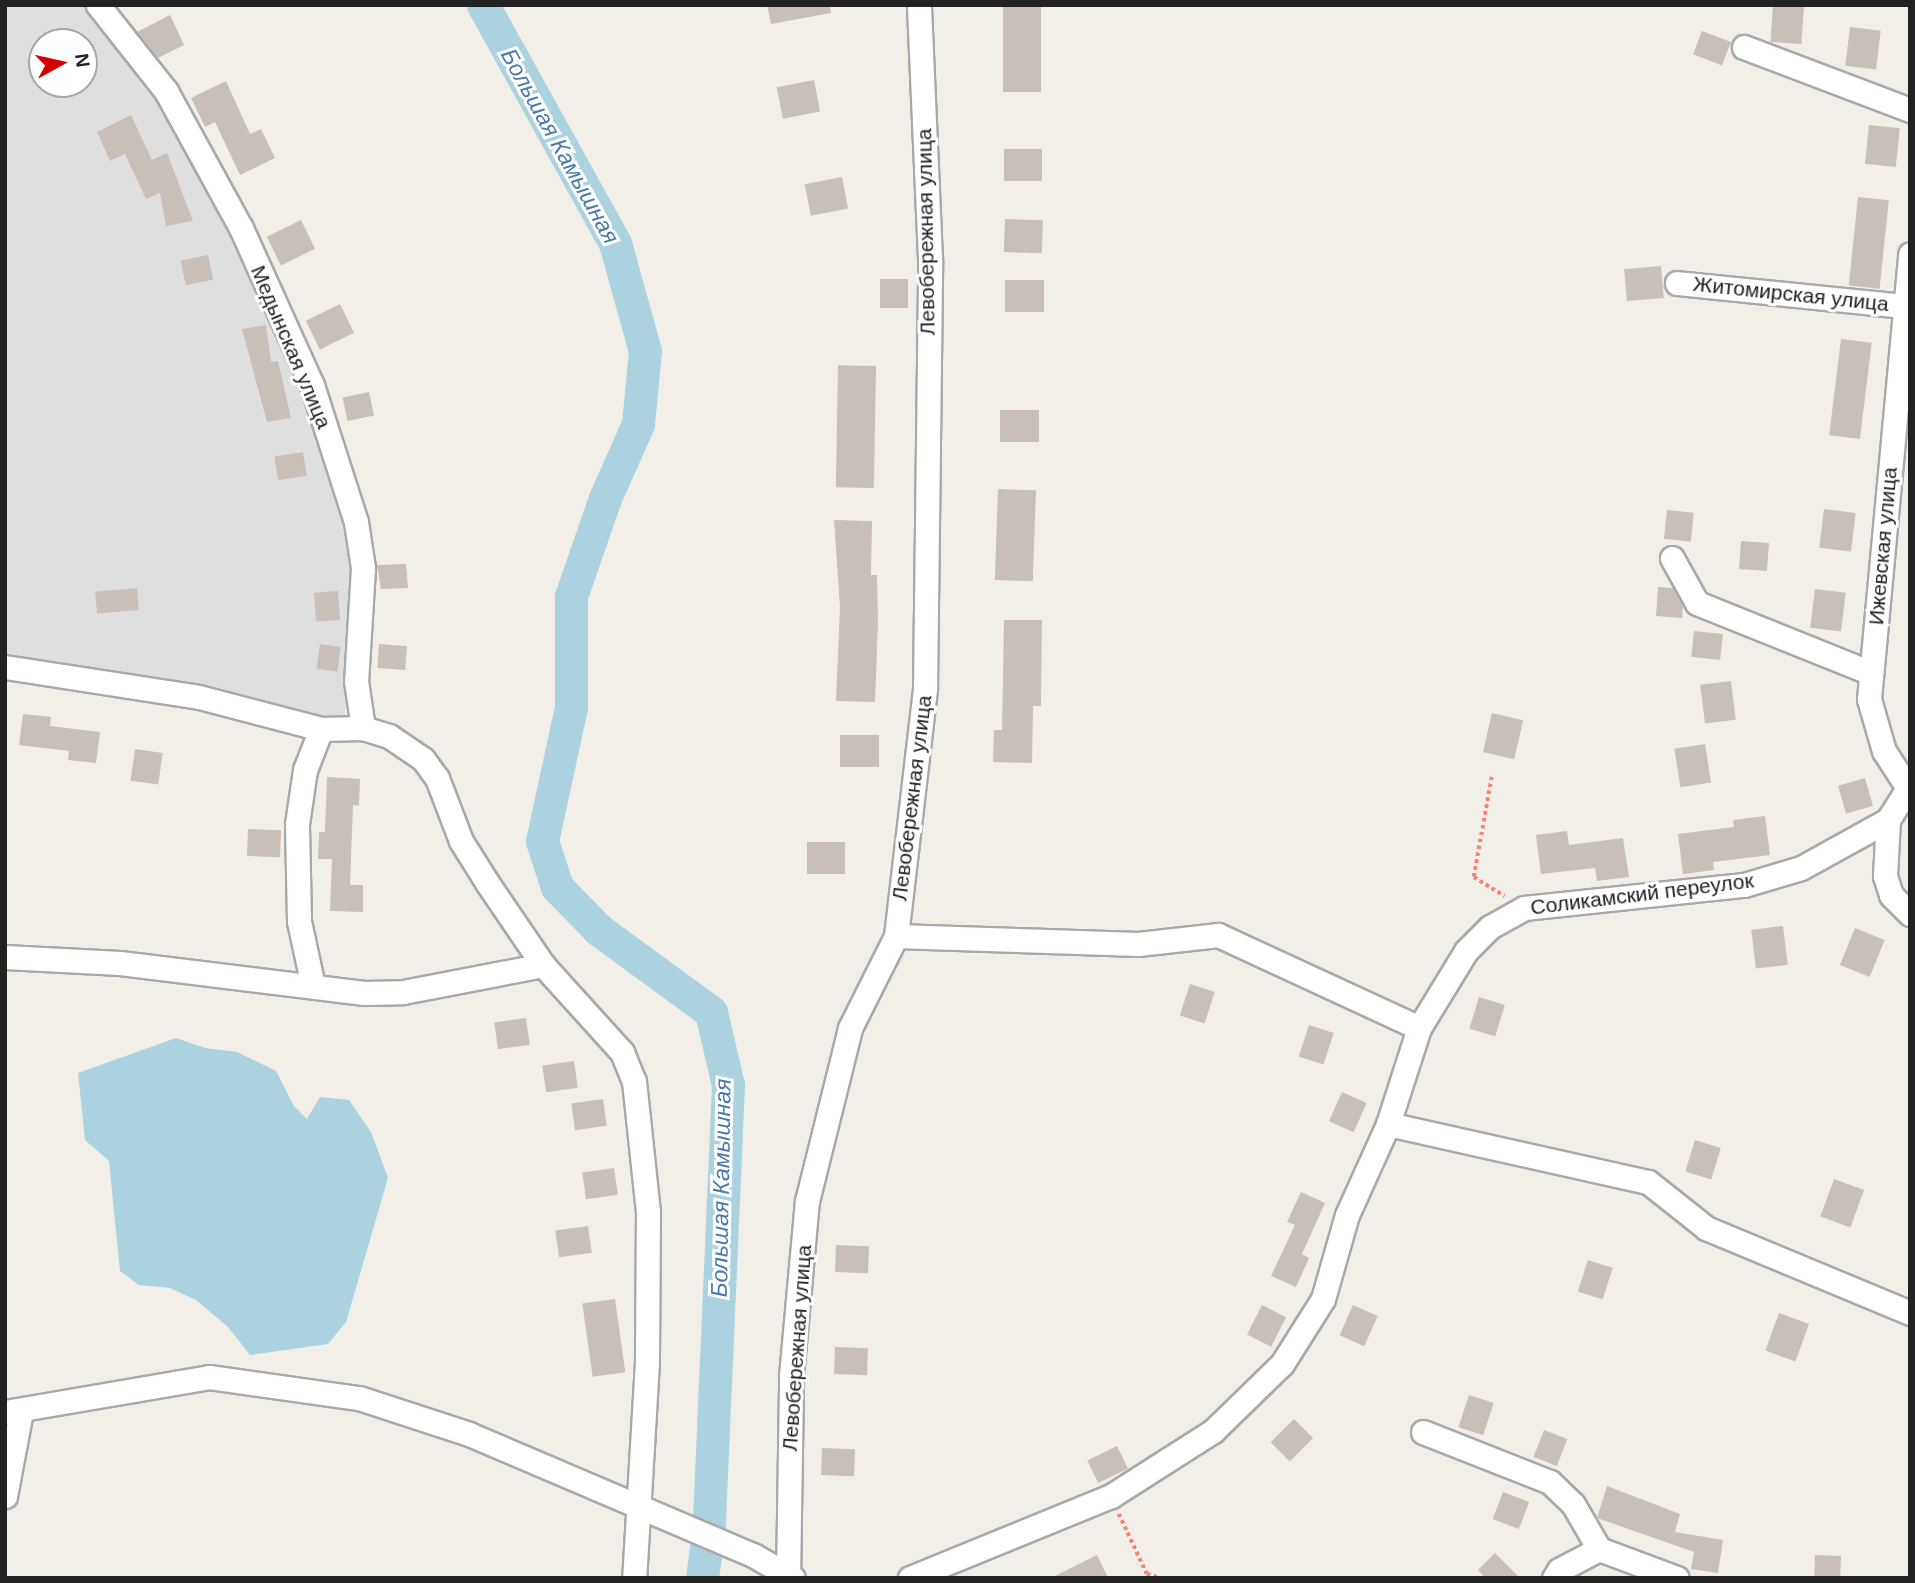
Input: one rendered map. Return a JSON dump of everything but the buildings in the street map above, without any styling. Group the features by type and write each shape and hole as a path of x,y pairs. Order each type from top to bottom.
{"street":[{"name":"Медынская улица","path":"98,5 166,91 241,228 312,385 358,533 363,568 356,681 363,728"},
{"name":"Левобережная улица","path":"790,1577 791,1376 807,1201 850,1028 896,936 925,689 930,259 919,5"},
{"path":"1744,47 1910,110"},
{"name":"Ижевская улица","path":"1909,788 1884,751 1869,699 1910,254"},
{"name":"Житомирская улица","path":"1677,283 1905,306"},
{"path":"1672,558 1697,603 1871,673"},
{"path":"5,667 186,695 321,729 363,728 389,736 423,759 437,778 461,841 543,965 622,1052 634,1081 648,1212 639,1506 634,1578"},
{"path":"313,986 299,921 297,824 305,770 321,729"},
{"name":"Соликамский переулок","path":"910,1578 1111,1496 1213,1431 1282,1364 1323,1299 1347,1215 1388,1124 1419,1028 1466,951 1490,927 1524,908 1744,885 1801,867 1888,820 1909,788"},
{"path":"1888,820 1885,876 1891,895 1910,914"},
{"path":"896,936 1138,944 1218,935 1419,1028"},
{"path":"5,957 120,963 313,986 403,992 543,965"},
{"path":"1388,1124 1648,1182 1706,1228 1910,1312"},
{"path":"5,1496 13,1411 209,1377 277,1383 359,1398 469,1434 753,1555 790,1577"},
{"path":"1423,1433 1550,1482 1573,1504 1599,1549 1677,1578"},
{"path":"1554,1578 1559,1570 1599,1549"}],"path":[{"path":"1492,777 1474,877 1524,908"},
{"path":"1111,1496 1147,1574 1158,1578"}],"shaded area":[{"path":"5,5 85,5 168,114 215,199 297,377 350,539 354,579 345,717 315,721 5,659"}],"water":[{"path":"176,1038 205,1048 237,1052 276,1071 294,1106 307,1119 320,1097 349,1100 371,1132 388,1178 346,1322 328,1344 250,1355 228,1327 196,1300 170,1288 139,1285 120,1271 109,1161 85,1140 78,1073"}],"waterway":[{"name":"Большая Камышная","path":"483,5 615,243 645,351 638,424 605,498 571,596 571,707 542,841 557,887 599,930 711,1012 728,1085 709,1526 702,1578"}]}
